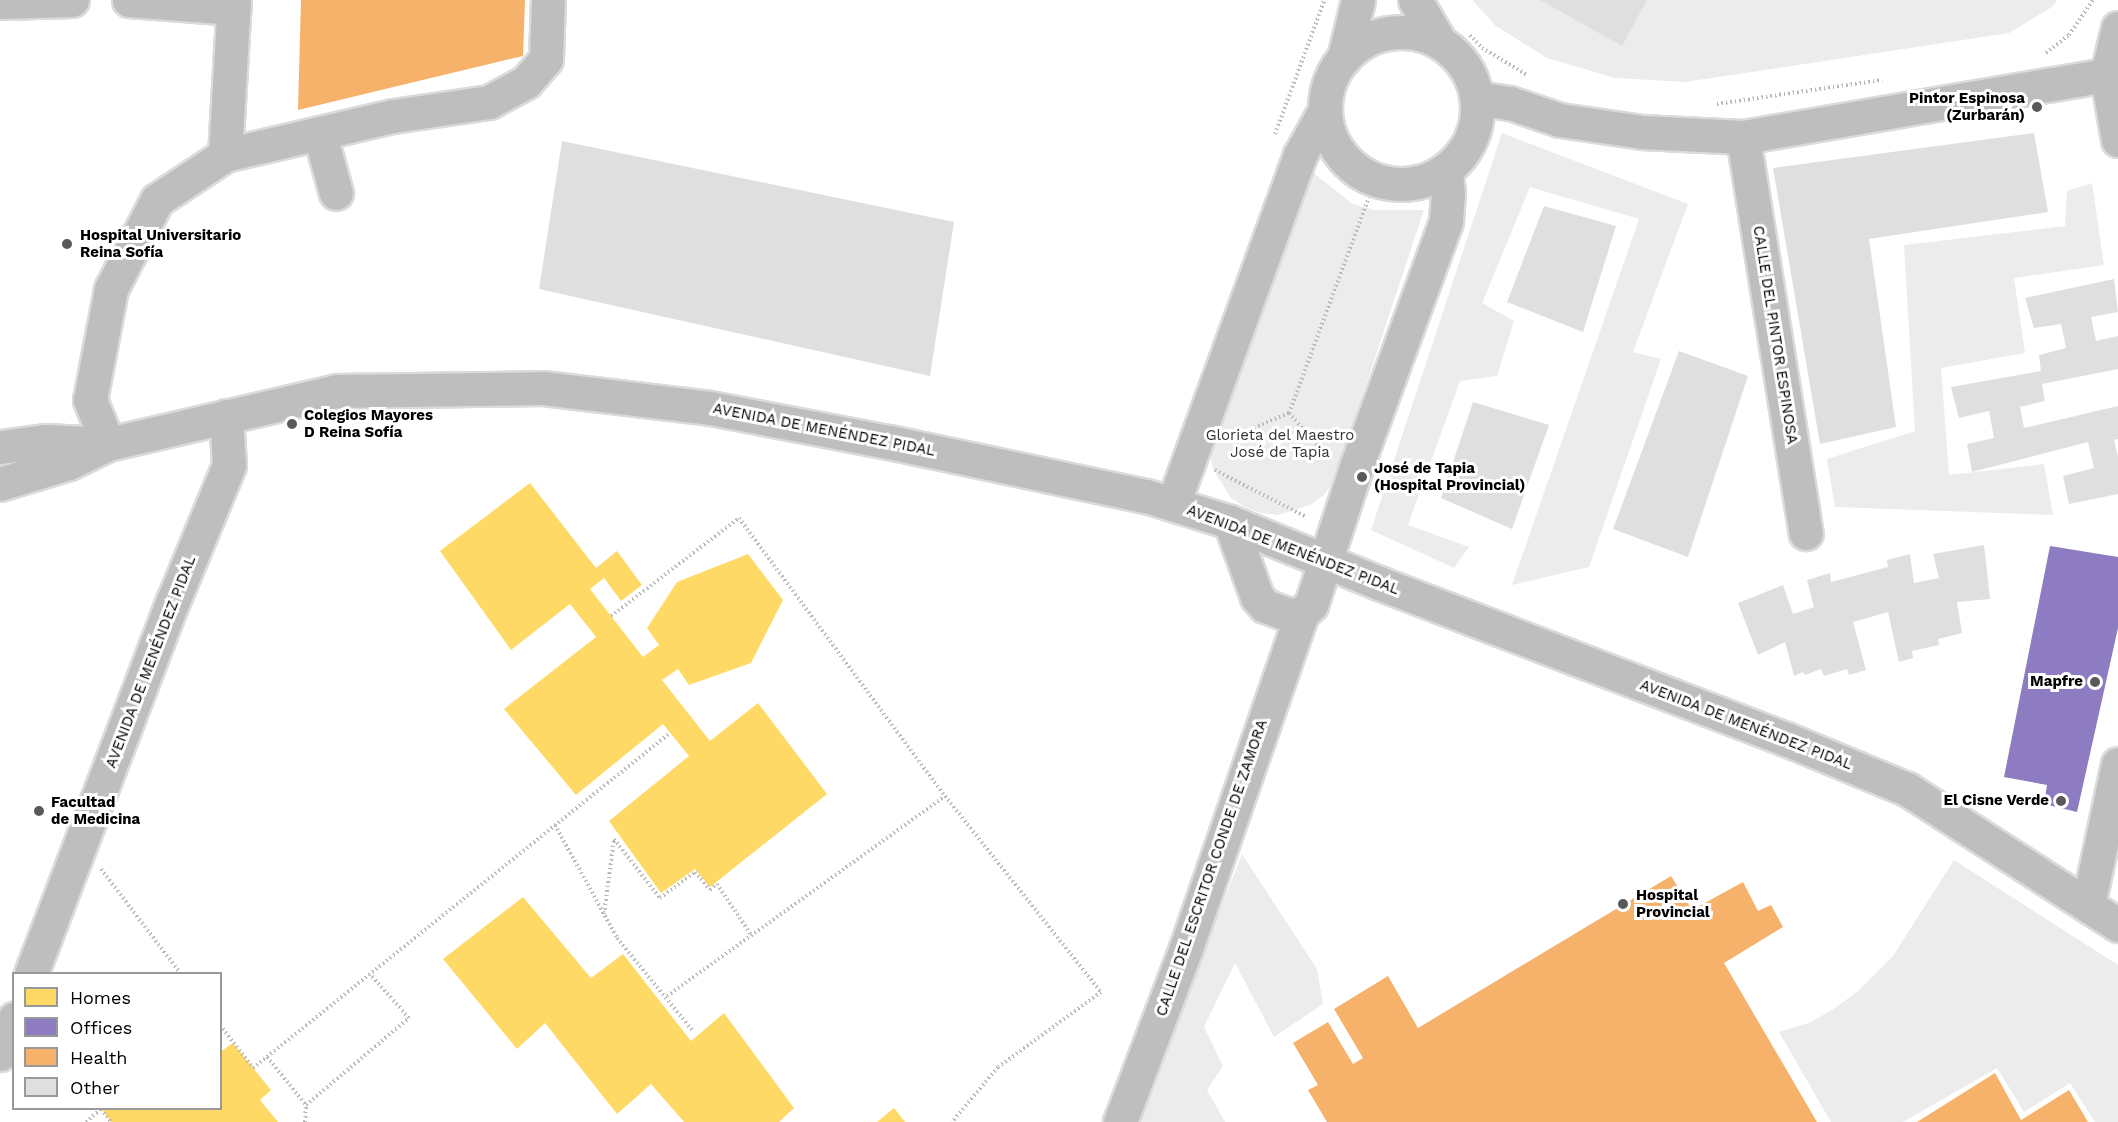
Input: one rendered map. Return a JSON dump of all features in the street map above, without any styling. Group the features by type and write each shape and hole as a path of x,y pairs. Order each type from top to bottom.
{"street":[{"path":"0,3 72,0"},
{"path":"129,0 234,4 225,155"},
{"path":"108,444 90,400 111,289 157,200 225,155 320,135 393,116 489,102 526,82 546,59 548,0"},
{"path":"1344,58 1358,0"},
{"path":"1324,110 1335,147 1347,162 1375,180 1392,184 1410,184 1429,180 1446,171 1464,153 1472,139 1476,123 1477,98 1473,81 1464,65 1454,37 1415,0"},
{"path":"2118,28 2112,74 2118,140"},
{"path":"1173,504 1300,155 1324,110 1329,81 1344,58 1357,45 1373,36 1392,32 1411,32 1454,37"},
{"path":"1477,98 1510,103 1560,120 1642,132 1743,136 2112,74"},
{"path":"320,135 336,193"},
{"name":"CALLE DEL PINTOR ESPINOSA","path":"1743,136 1806,533"},
{"path":"1326,561 1355,470 1446,221 1448,194 1446,171"},
{"name":"AVENIDA DE MENÉNDEZ PIDAL","path":"0,484 69,464 108,444 337,391 543,388 710,408 1130,492 1230,522 1908,789 2118,925"},
{"name":"AVENIDA DE MENÉNDEZ PIDAL","path":"32,972 173,601 229,465 226,416"},
{"name":"AVENIDA DE MENÉNDEZ PIDAL","path":"0,447 45,441 108,444"},
{"path":"1230,522 1257,597 1265,606 1277,612 1290,615 1302,613"},
{"name":"CALLE DEL ESCRITOR CONDE DE ZAMORA","path":"1120,1122 1186,948 1302,613 1311,605 1326,561"},
{"path":"2088,905 2118,764"},
{"path":"0,1054 12,1024"}],"path":[{"path":"2041,57 2069,35 2093,0"},
{"path":"1454,37 1482,48 1535,80"},
{"path":"1712,104 1888,79"},
{"path":"1197,438 1212,444 1263,426 1289,413 1375,180"},
{"path":"1289,413 1331,460 1355,470"},
{"path":"611,616 739,518 945,796 1101,992 998,1067 952,1122"},
{"path":"222,1028 253,1068 670,732"},
{"path":"667,996 945,796"},
{"path":"555,825 617,938 667,996 692,1030"},
{"path":"604,914 614,839 660,898 695,872 710,890 717,884 752,936"},
{"path":"81,843 179,972"},
{"path":"306,1105 409,1018 370,974"},
{"path":"267,1056 306,1105 305,1122"},
{"path":"86,1122 100,1110"},
{"path":"102,1110 111,1122"}],"green space":[{"path":"1472,0 2057,0 2052,7 2009,33 1685,82 1615,78 1547,58 1496,26"},
{"path":"1502,133 1688,204 1633,352 1661,359 1589,567 1512,585 1639,219 1530,187 1482,303 1514,321 1497,376 1460,381 1408,525 1469,547 1454,568 1371,530"},
{"name":"Glorieta del Maestro José de Tapia","path":"1311,171 1353,204 1374,210 1424,210 1334,481 1324,495 1310,505 1278,515 1261,513 1231,498 1213,469 1210,453"},
{"path":"2092,183 2104,265 2014,278 2025,353 1941,368 1949,475 2044,464 2053,515 1835,507 1827,459 1915,431 1904,245 2065,226 2067,191"},
{"path":"1242,854 1317,969 1323,1004 1274,1037 1235,963 1204,1027 1223,1066 1207,1090 1225,1122 1136,1122"},
{"path":"1954,860 2118,965 2118,1122 2095,1122 2070,1083 2024,1112 1997,1068 1903,1122 1831,1122 1779,1032 1809,1023 1857,992 1893,956"}],"building: Homes":[{"path":"530,483 596,568 617,551 642,585 621,601 604,578 590,589 643,657 659,645 647,628 677,582 748,554 783,600 751,663 689,685 678,669 662,680 710,741 758,703 827,794 710,887 695,869 661,893 609,821 689,756 663,724 576,795 504,709 596,637 570,604 511,650 440,551"},
{"path":"523,897 591,978 623,954 691,1041 724,1013 794,1108 779,1122 684,1122 651,1084 617,1114 545,1023 517,1049 443,959"},
{"path":"233,1043 271,1090 260,1100 278,1122 111,1122 102,1110 222,1110 222,1051"},
{"path":"894,1108 905,1122 877,1122"}],"building: Offices":[{"path":"2050,546 2118,557 2118,628 2077,812 2044,804 2047,785 2004,777"}],"building: Health":[{"path":"301,0 525,0 523,56 298,110"},
{"path":"1671,876 1692,910 1743,882 1758,911 1771,905 1783,927 1724,963 1817,1122 1327,1122 1308,1090 1318,1085 1293,1043 1328,1022 1353,1064 1363,1058 1334,1009 1388,976 1418,1028"},
{"path":"1995,1073 2021,1120 2069,1090 2088,1122 1917,1122"}],"building: Other":[{"path":"1540,0 1647,0 1622,46"},
{"path":"2034,133 2048,212 1869,239 1896,427 1820,444 1773,168"},
{"path":"562,141 954,222 930,376 539,289"},
{"path":"1544,206 1616,226 1583,332 1507,302"},
{"path":"2114,279 2118,312 2091,317 2096,341 2118,336 2118,369 2042,384 2045,401 2020,407 2024,428 2118,406 2118,439 2114,440 2118,457 2118,494 2069,504 2063,476 2094,468 2088,442 1972,472 1967,444 1994,438 1989,411 1959,418 1951,387 2041,371 2039,355 2066,348 2061,324 2034,328 2025,298"},
{"path":"1679,351 1748,376 1688,557 1613,529"},
{"path":"1473,402 1549,425 1512,529 1441,498"},
{"path":"1984,545 1990,599 1957,602 1962,633 1938,639 1939,645 1912,651 1913,658 1899,662 1888,612 1853,622 1866,670 1849,675 1847,669 1824,676 1821,669 1794,676 1785,642 1758,655 1738,603 1783,585 1793,614 1814,607 1807,580 1830,573 1831,582 1888,567 1887,560 1910,554 1914,583 1939,578 1933,554"}],"place":[{"name":"Pintor Espinosa (Zurbarán)","path":"2037,107"},
{"name":"Hospital Universitario Reina Sofía","path":"67,244"},
{"name":"Colegios Mayores D Reina Sofía","path":"292,424"},
{"name":"José de Tapia (Hospital Provincial)","path":"1362,477"},
{"name":"Mapfre","path":"2095,682"},
{"name":"El Cisne Verde","path":"2061,801"},
{"name":"Facultad de Medicina","path":"39,811"},
{"name":"Hospital Provincial","path":"1623,904"}]}
